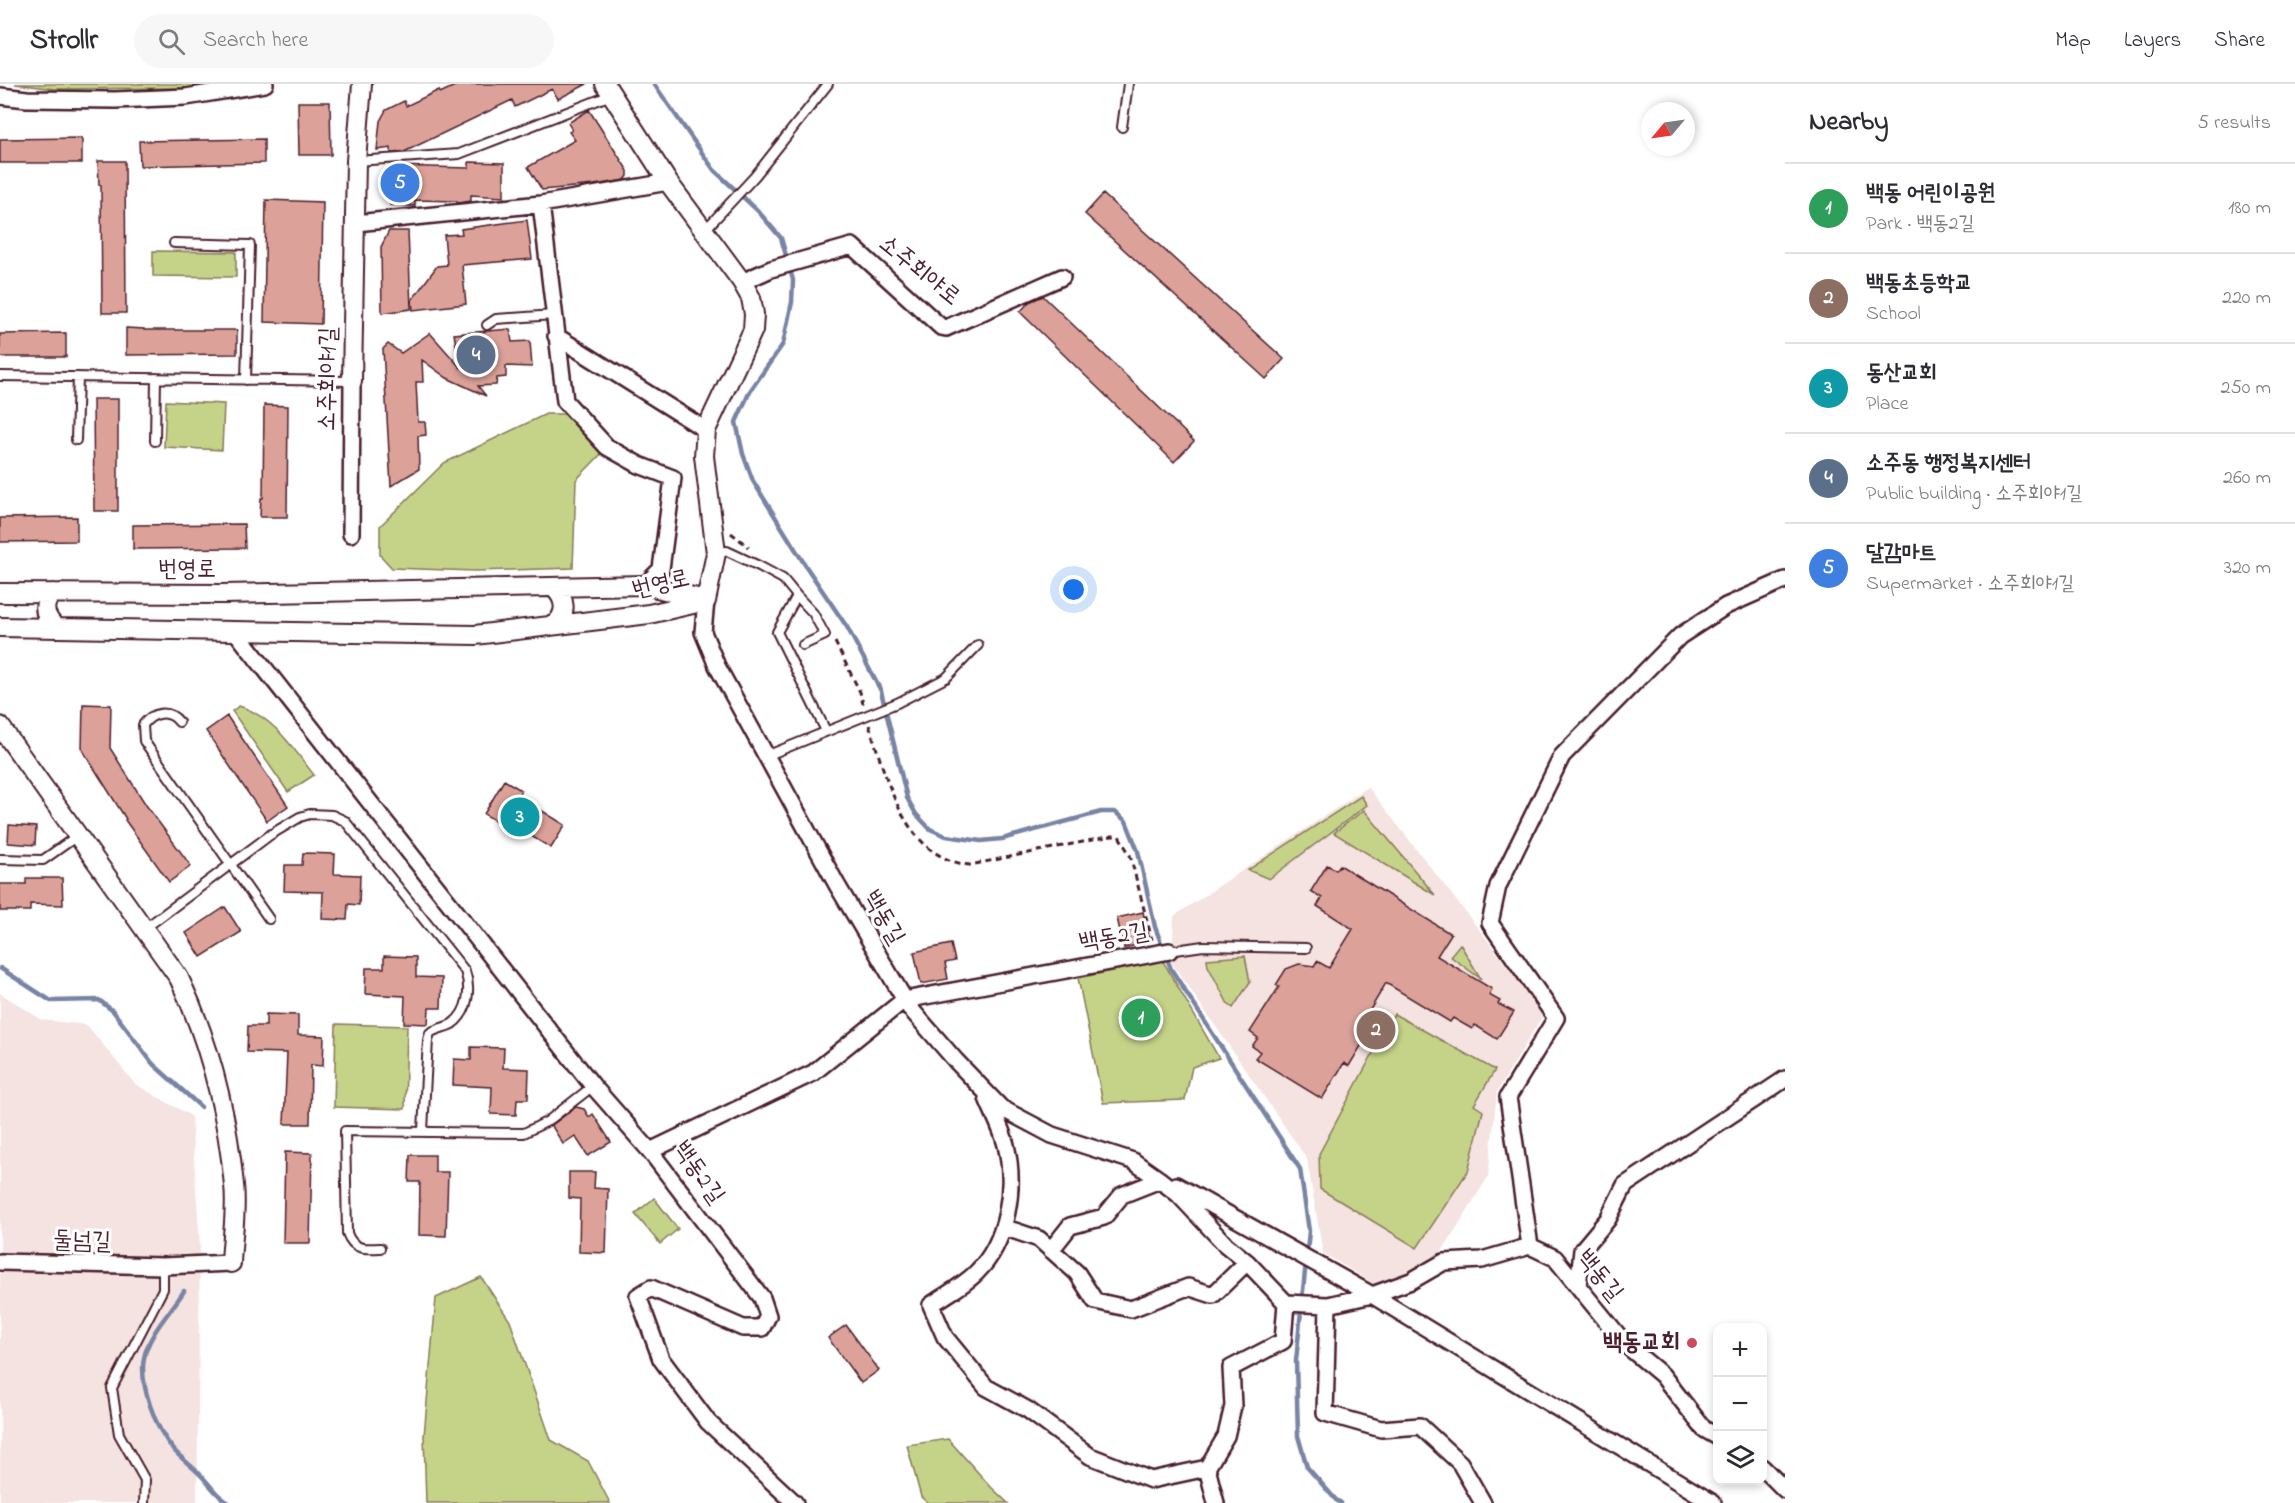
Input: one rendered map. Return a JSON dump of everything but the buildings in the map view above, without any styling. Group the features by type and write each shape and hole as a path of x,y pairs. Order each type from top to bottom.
{"street":[{"path":"0,96 27,99 115,100 186,97 265,84"},
{"name":"소주회야1길","path":"351,534 356,161 362,84"},
{"path":"609,89 668,182 742,282 751,298 754,314 753,330 706,430 704,456 716,553 706,601"},
{"path":"356,223 541,204 668,182"},
{"path":"541,204 565,401 607,447 639,465 673,478 661,569 645,585"},
{"name":"소주회야로","path":"742,282 771,269 852,246 941,327 946,328 1062,277"},
{"path":"556,336 706,430"},
{"path":"1216,1503 1207,1468 1226,1436 1233,1406 1231,1368 1283,1341 1286,1303 1328,1305 1411,1281 1444,1262 1482,1260 1530,1246 1508,1097 1556,1018 1490,923 1498,886 1562,756 1680,636 1726,606 1785,580"},
{"name":"번영로","path":"0,593 223,594 645,585 706,601"},
{"path":"553,587 561,596 564,609 562,616 554,626"},
{"path":"52,594 45,602 44,609 46,616 56,628"},
{"name":"번영로","path":"0,627 475,635 649,614 706,601"},
{"name":"백동길","path":"706,601 703,632 717,666 837,885 904,1000 924,1025 1001,1108 1052,1135 1133,1161 1372,1294 1713,1503"},
{"path":"236,632 593,1086 650,1151"},
{"path":"0,726 144,929 183,987 195,1013 216,1080 235,1187 231,1263"},
{"name":"백동2길","path":"795,1503 708,1422 661,1359 638,1296 651,1288 743,1328 762,1328 768,1316 762,1298 650,1151 813,1073 904,1000 1162,952"},
{"path":"1578,1286 1582,1250 1608,1219 1625,1185 1785,1078"},
{"path":"983,1089 1005,1142 1010,1166 1007,1216 995,1247 976,1273 931,1305 945,1337 986,1388 1028,1410 1090,1456 1151,1480 1207,1468"},
{"name":"백동길","path":"1133,1161 1178,1194 1286,1303"},
{"path":"1051,1250 1070,1226 1104,1217 1122,1195 1160,1180"},
{"path":"1003,1227 1039,1239 1077,1273 1095,1301 1131,1309 1188,1287 1213,1295 1247,1262"},
{"name":"백동길","path":"1530,1246 1555,1257 1626,1345 1662,1376 1704,1429 1713,1434"},
{"name":"둘넘길","path":"0,1262 163,1266 231,1263"},
{"path":"1328,1305 1325,1413 1381,1429 1420,1426 1460,1463 1483,1503"},
{"path":"1767,1472 1785,1490"}],"lane":[{"path":"704,231 755,176 828,84"},
{"path":"1122,127 1128,84"},
{"path":"356,161 459,154 609,89"},
{"path":"174,243 250,245 246,380"},
{"path":"487,325 496,319 554,315"},
{"path":"0,376 352,381"},
{"path":"76,440 78,377"},
{"path":"155,441 156,378"},
{"path":"716,553 727,551 783,579 813,613 825,635 802,645"},
{"path":"797,596 777,632 826,731"},
{"path":"766,756 897,703 946,678 978,645"},
{"path":"179,722 169,713 153,716 143,725 144,741 269,918"},
{"path":"144,929 276,831 300,817 310,813 332,815 345,821 465,971 469,990 460,1017 453,1023 430,1033 428,1040 423,1130"},
{"path":"0,858 43,861 77,836"},
{"path":"1162,952 1203,946 1306,948"},
{"path":"380,1248 357,1247 351,1242 347,1233 345,1131 423,1130 480,1136 524,1133 548,1121 593,1086"},
{"path":"144,1503 145,1480 118,1434 112,1388 163,1288 163,1266"}],"path":[{"path":"727,527 732,534 755,552"},
{"path":"833,639 860,692 887,779 912,833 930,850 955,863 970,865 1119,836 1130,855 1162,952"}],"shaded area":[{"path":"1368,787 1544,1013 1497,1092 1488,1177 1436,1261 1379,1287 1323,1253 1307,1159 1172,963 1174,916"},
{"path":"0,993 42,1020 87,1025 135,1084 191,1116 200,1246 197,1503 0,1503"}],"green space":[{"path":"15,84 214,84 187,88 55,89"},
{"path":"153,251 236,252 236,277 153,276"},
{"path":"166,401 224,404 222,450 164,447"},
{"path":"546,414 568,414 604,451 576,480 573,568 475,571 392,568 380,555 380,526 444,463"},
{"path":"239,706 262,717 272,725 314,775 288,792 232,711"},
{"path":"1361,796 1367,805 1269,879 1248,870"},
{"path":"1364,810 1435,895 1334,833"},
{"path":"1460,944 1481,979 1450,956"},
{"path":"1245,956 1250,982 1233,1008 1228,1004 1208,966 1207,959"},
{"path":"1163,961 1219,1058 1192,1067 1185,1100 1103,1103 1078,978"},
{"path":"1394,1014 1495,1070 1474,1105 1483,1111 1468,1171 1417,1248 1320,1189 1319,1154"},
{"path":"336,1024 407,1026 405,1109 334,1107"},
{"path":"654,1198 678,1229 660,1244 635,1214"},
{"path":"481,1277 510,1321 551,1440 588,1461 610,1503 426,1503 424,1436 436,1298"},
{"path":"948,1439 1008,1503 928,1503 921,1497 907,1445"}],"waterway":[{"path":"654,84 714,170 757,210 781,238 793,280 792,302 783,344 750,391 736,422 743,454 753,481 847,627 881,691 907,798 916,814 930,829 946,836 981,841 1002,839 1101,812 1115,812 1126,821 1138,851 1155,927 1171,969 1300,1169 1309,1231 1296,1361 1298,1436 1307,1467 1341,1503"},
{"path":"0,968 51,1001 99,1000 113,1011 153,1064 201,1107"},
{"path":"184,1291 150,1340 143,1369 146,1393 155,1419 173,1449 219,1496 229,1503"}],"place":[{"name":"달감마트","path":"400,183"},
{"name":"소주동 행정복지센터","path":"476,355"},
{"name":"동산교회","path":"520,817"},
{"name":"백동 어린이공원","path":"1141,1018"},
{"name":"백동초등학교","path":"1376,1030"},
{"name":"백동교회","path":"1692,1343"}]}
